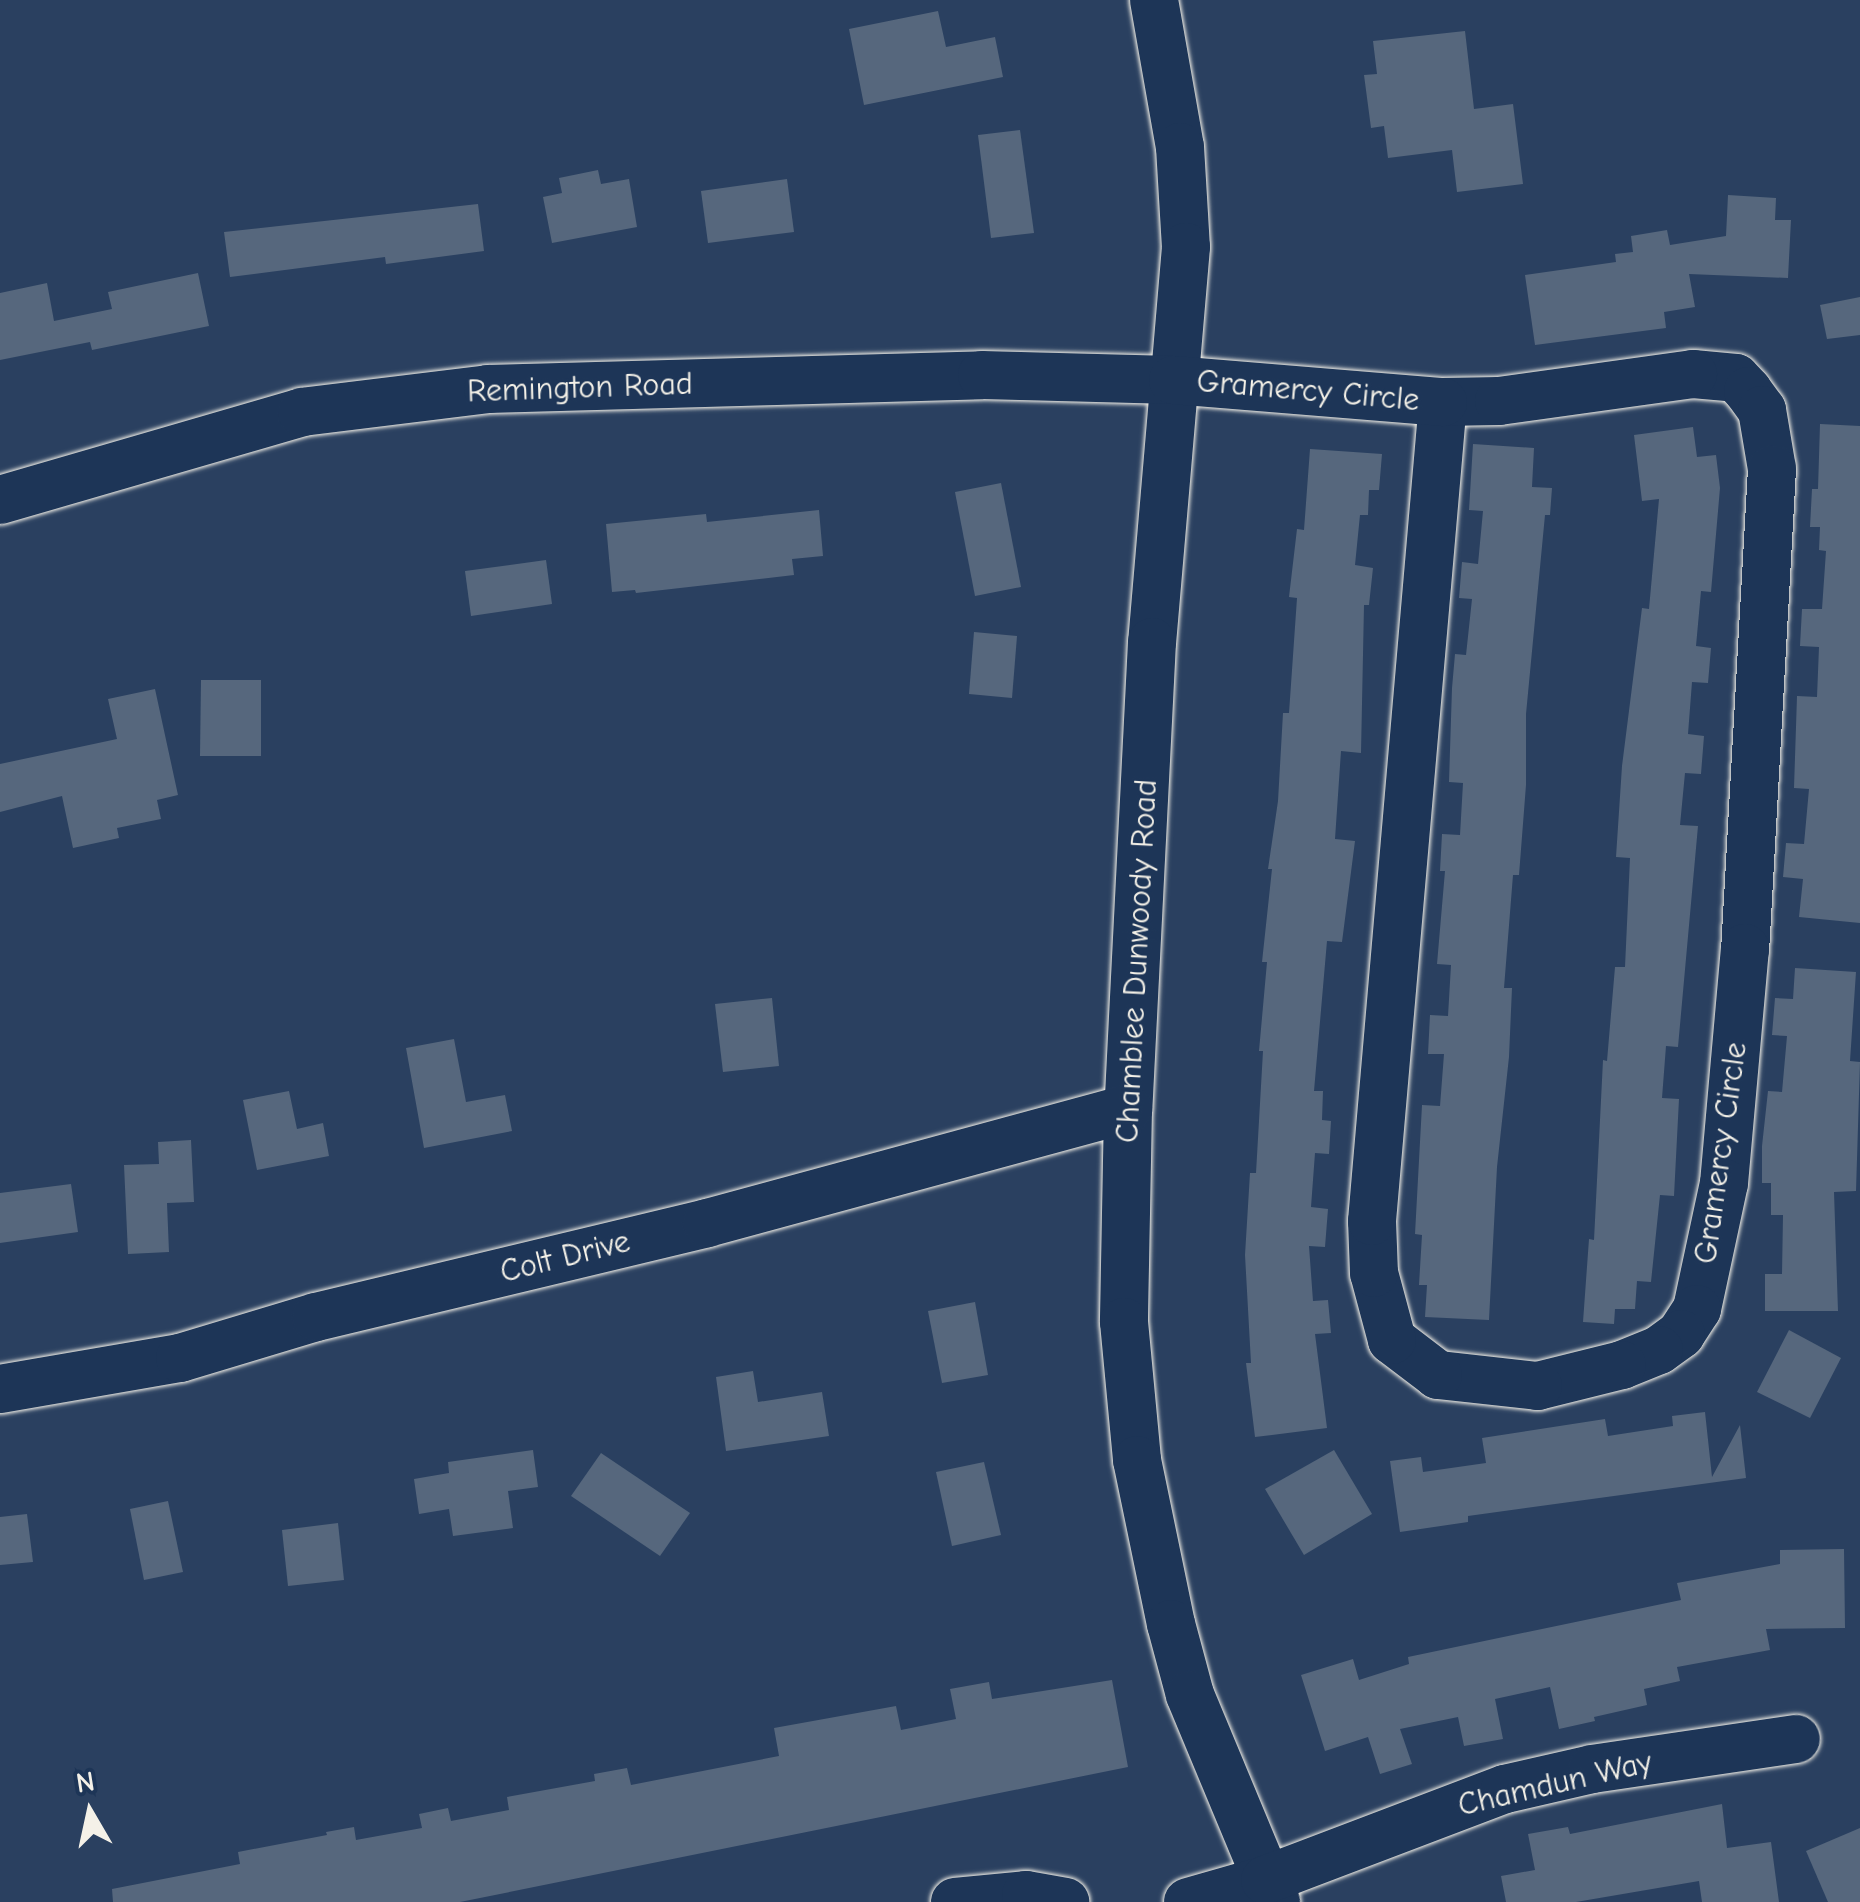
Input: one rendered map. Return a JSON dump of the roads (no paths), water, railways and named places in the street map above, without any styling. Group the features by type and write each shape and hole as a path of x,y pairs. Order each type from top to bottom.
{"street":[{"name":"Chamblee Dunwoody Road","path":"1154,0 1180,147 1186,247 1152,642 1128,1109 1124,1322 1136,1460 1190,1695 1270,1891"},
{"name":"Gramercy Circle","path":"1173,380 1443,402 1500,401 1693,374 1755,380 1772,468 1745,948 1724,1183 1691,1340 1622,1365 1538,1386 1408,1371 1392,1340 1374,1273 1372,1221 1443,402"},
{"name":"Remington Road","path":"0,500 302,412 488,390 982,375 1173,380"},
{"name":"Colt Drive","path":"0,1390 180,1358 316,1317 708,1223 1128,1109"},
{"name":"Chamdun Way","path":"1188,1902 1270,1891 1505,1789 1592,1769 1796,1738"},
{"path":"954,1902 1026,1895 1065,1902"}]}
